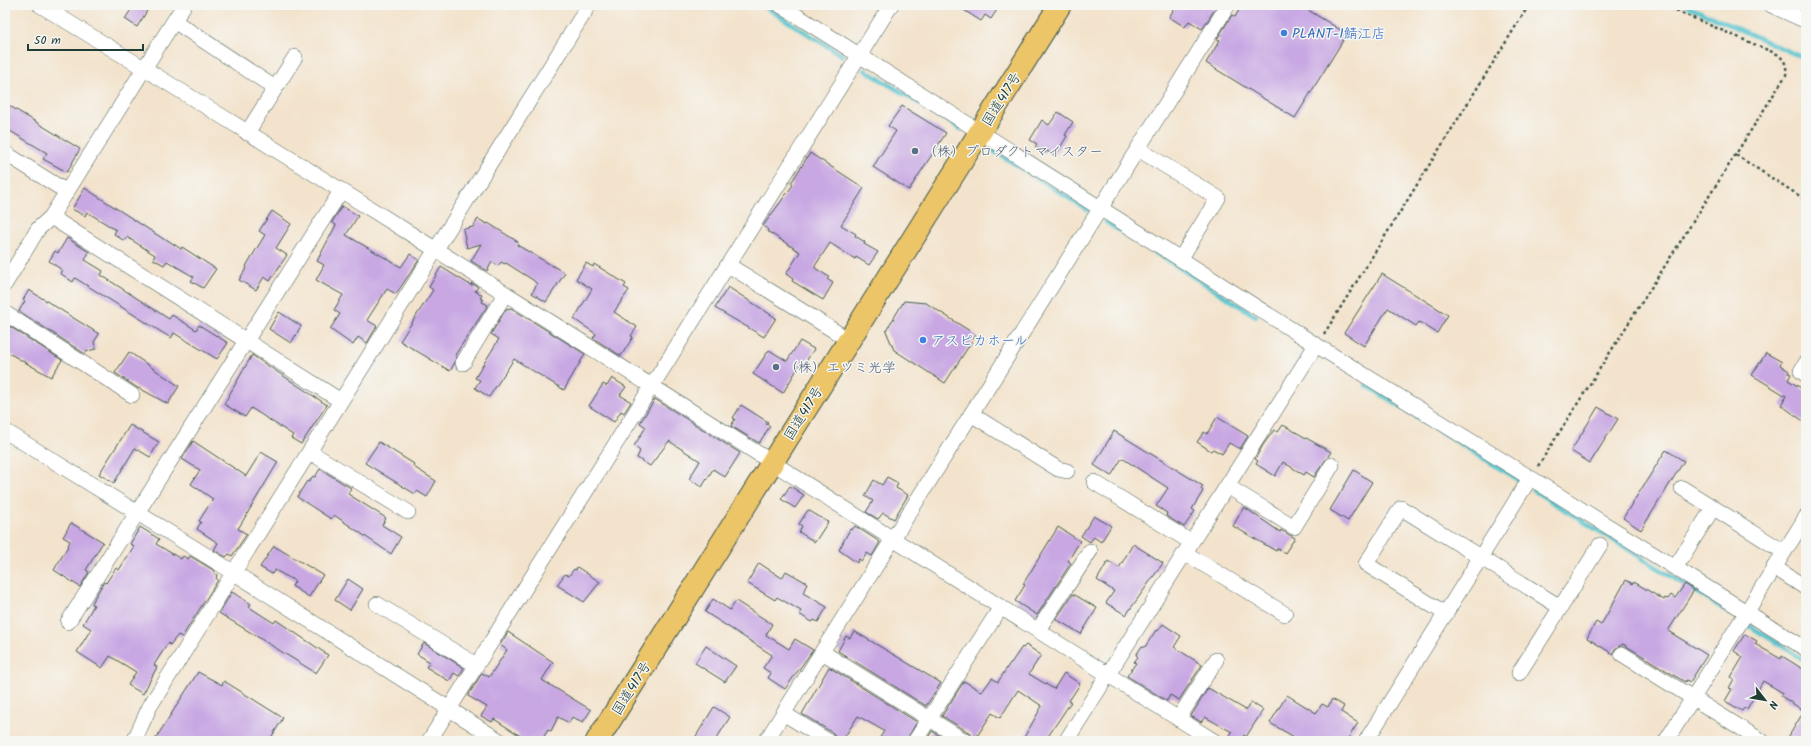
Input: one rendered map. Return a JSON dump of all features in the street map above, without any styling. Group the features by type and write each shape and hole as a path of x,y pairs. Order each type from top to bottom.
{"highway":[{"name":"国道417号","path":"597,741 1060,5"}],"street":[{"path":"40,5 247,132 652,386 892,540 1214,741"},
{"path":"5,284 38,229 51,217 184,5"},
{"path":"134,741 150,706 589,5"},
{"path":"780,5 1101,207 1316,345 1806,649"},
{"path":"429,741 891,5"},
{"path":"766,741 1228,5"},
{"path":"1771,5 1806,21"},
{"path":"174,21 275,88"},
{"path":"247,132 295,57"},
{"path":"1138,149 1218,198 1181,258"},
{"path":"5,153 67,192"},
{"path":"68,622 341,191"},
{"path":"51,217 342,401"},
{"path":"728,265 849,340"},
{"path":"463,363 504,294"},
{"path":"5,313 132,395"},
{"path":"1066,741 1316,345"},
{"path":"1806,363 1801,372 1806,375"},
{"path":"971,414 1058,469 1067,471"},
{"path":"5,431 233,572 500,741"},
{"path":"310,452 408,512"},
{"path":"1227,486 1294,527 1332,465"},
{"path":"1366,741 1530,478"},
{"path":"1094,482 1284,614"},
{"path":"1682,488 1784,552"},
{"path":"1446,614 1366,564 1401,508 1560,608"},
{"path":"1675,568 1713,508"},
{"path":"1666,741 1806,517"},
{"path":"1519,673 1600,545"},
{"path":"1038,630 1090,550"},
{"path":"1774,567 1806,588"},
{"path":"377,604 476,665"},
{"path":"915,741 1001,607"},
{"path":"822,652 965,741"},
{"path":"1622,654 1762,741"},
{"path":"1178,719 1216,660"},
{"path":"784,713 828,741"}],"path":[{"path":"1316,345 1528,5"},
{"path":"1530,478 1786,75 1787,67 1783,59 1777,54 1664,5"},
{"path":"1736,155 1806,200"}],"building":[{"path":"134,5 138,5 147,11 137,27 125,19"},
{"path":"956,5 1000,5 991,19 985,15 981,21"},
{"path":"1177,5 1217,6 1202,29 1189,21 1185,27 1169,17"},
{"path":"1242,5 1300,5 1347,34 1295,118 1206,63 1220,40 1217,39 1232,15 1235,17"},
{"path":"5,103 80,149 67,172 43,159 47,153 5,128"},
{"path":"902,106 946,133 909,190 873,167 896,131 888,126"},
{"path":"1058,112 1073,122 1065,135 1067,136 1055,156 1047,151 1045,153 1035,147 1037,144 1030,140 1042,120 1049,125"},
{"path":"810,153 864,188 841,225 856,234 855,236 865,242 864,244 878,252 869,265 856,257 855,259 830,243 815,266 815,268 829,277 827,279 833,283 823,300 792,281 793,279 786,274 800,252 767,231 768,229 763,226 793,185 791,183"},
{"path":"85,188 165,240 166,239 181,249 182,247 216,269 203,288 191,281 194,277 167,261 164,265 153,259 155,255 127,237 124,241 114,234 116,230 87,212 85,216 72,209"},
{"path":"342,206 358,216 346,235 401,267 410,254 419,260 396,294 387,289 367,320 377,326 367,343 358,337 353,345 330,329 340,314 334,310 343,295 316,280 324,265 317,261 336,225 332,222"},
{"path":"272,211 291,224 276,248 287,255 270,281 264,277 256,290 239,280 265,235 259,231"},
{"path":"478,219 487,224 488,223 518,242 517,245 565,273 546,302 532,293 537,284 533,280 506,263 501,262 498,266 492,262 487,271 471,261 481,244 467,248 463,229 473,227"},
{"path":"67,238 89,252 85,260 103,271 101,275 169,319 172,315 196,330 199,325 228,343 217,359 174,333 171,338 75,278 73,282 60,273 62,270 49,261 55,251 58,253"},
{"path":"586,263 593,267 594,264 626,284 624,287 629,290 614,312 637,327 631,336 633,337 621,356 593,338 596,334 574,319 592,289 576,279"},
{"path":"441,267 472,286 471,283 478,287 475,291 482,295 480,298 483,300 482,302 488,305 455,355 457,356 450,371 400,341 433,290 429,287"},
{"path":"1382,274 1448,315 1437,333 1419,322 1416,326 1388,308 1364,346 1344,333"},
{"path":"728,287 776,318 764,337 715,308"},
{"path":"29,290 99,334 94,342 96,349 87,351 85,354 19,311"},
{"path":"904,301 926,303 976,335 945,383 894,350 886,331"},
{"path":"511,308 585,354 564,390 514,359 489,397 475,388 480,380 475,378 499,339 491,334 506,309"},
{"path":"279,312 301,326 291,343 269,329"},
{"path":"9,326 62,360 51,377 5,351 5,332"},
{"path":"800,341 814,349 805,363 802,361 783,393 753,374 769,350 787,361"},
{"path":"129,352 179,386 168,404 139,389 115,373"},
{"path":"1766,353 1782,362 1780,365 1791,374 1788,380 1806,391 1806,423 1781,405 1786,396 1752,375"},
{"path":"252,355 327,405 301,444 291,438 293,435 251,408 245,417 224,404"},
{"path":"612,378 626,387 620,395 631,402 624,413 621,411 614,422 589,406 603,384 607,386"},
{"path":"655,399 740,453 725,477 713,469 702,487 689,479 700,461 669,441 650,466 637,458 640,451 634,446 646,427 640,423"},
{"path":"741,405 768,422 766,424 770,426 759,443 731,426 735,419 733,418"},
{"path":"1598,407 1618,419 1590,463 1571,451"},
{"path":"1217,417 1248,436 1240,449 1229,443 1222,454 1213,449 1211,451 1197,442 1204,432 1207,434"},
{"path":"130,425 159,442 150,457 135,448 114,483 99,474"},
{"path":"1283,425 1331,452 1314,477 1306,472 1304,475 1283,462 1275,476 1256,464 1258,461 1255,459 1263,445 1274,430 1278,432"},
{"path":"1114,431 1203,486 1201,489 1203,491 1192,509 1195,511 1184,527 1166,516 1167,513 1156,506 1168,488 1122,458 1111,476 1094,465"},
{"path":"193,441 246,476 261,452 278,462 238,529 247,534 232,556 229,554 226,557 214,550 218,543 197,529 201,522 199,521 213,499 191,484 200,470 182,459"},
{"path":"379,442 414,464 413,466 436,481 427,497 417,491 415,494 365,463"},
{"path":"1666,450 1684,461 1641,530 1623,518"},
{"path":"320,469 351,488 348,494 386,518 382,525 401,537 391,554 334,515 331,519 297,497 307,481 309,482 313,476 315,477"},
{"path":"1354,470 1372,482 1348,521 1330,510"},
{"path":"887,477 898,483 896,488 908,495 894,519 883,513 878,519 866,512 873,501 865,496 874,480 882,485"},
{"path":"790,486 804,495 795,508 781,499"},
{"path":"1244,507 1280,532 1281,530 1295,538 1285,553 1277,548 1276,551 1233,526"},
{"path":"808,510 828,522 815,542 799,532 802,526 799,524"},
{"path":"1094,516 1111,526 1101,542 1094,537 1090,542 1081,536"},
{"path":"71,523 103,542 86,570 89,572 80,587 54,570 70,541 63,537"},
{"path":"855,526 880,542 872,556 867,553 862,561 859,559 857,563 839,550 850,529 852,530"},
{"path":"140,527 159,539 156,544 181,559 183,556 188,559 190,556 215,571 214,573 217,575 216,578 218,580 182,637 178,635 170,645 168,643 154,665 157,667 143,694 128,685 136,672 110,656 102,668 77,652 91,629 83,624 94,605 92,604 95,597 104,582 106,583 116,568 119,570 134,546 130,544"},
{"path":"1058,527 1080,541 1068,561 1071,563 1037,615 1015,601 1025,585 1023,584"},
{"path":"1133,544 1163,563 1126,615 1106,603 1114,591 1097,580 1108,561 1119,568"},
{"path":"274,546 323,575 309,597 292,586 295,581 275,570 272,574 260,567"},
{"path":"759,563 782,578 786,571 807,583 803,593 827,607 818,622 814,620 812,622 799,614 801,611 777,597 775,600 747,583"},
{"path":"577,567 600,582 584,602 557,585 565,574 569,576 574,569 576,570"},
{"path":"348,579 363,589 350,610 335,600"},
{"path":"1626,580 1633,584 1634,582 1664,600 1665,598 1668,599 1671,595 1675,598 1685,584 1694,590 1668,631 1707,655 1690,682 1686,680 1685,682 1623,644 1615,649 1613,654 1587,638 1596,622 1601,625"},
{"path":"232,592 251,604 249,607 274,623 276,620 328,655 316,673 219,613"},
{"path":"1073,594 1097,608 1081,634 1056,619"},
{"path":"713,599 730,610 736,601 772,624 766,635 789,649 795,639 813,650 785,689 768,678 771,673 763,668 772,655 705,612"},
{"path":"1163,624 1181,636 1174,647 1202,665 1179,700 1170,695 1167,701 1127,676 1136,663 1134,662 1138,657 1136,655 1142,646 1145,647 1156,630 1158,631"},
{"path":"854,631 941,683 926,706 838,651 846,636 850,638"},
{"path":"508,632 553,662 542,680 591,710 583,722 572,717 569,723 558,717 551,731 548,730 541,741 516,741 519,735 494,719 492,722 481,716 487,707 468,696 482,673 489,677 507,650 500,645"},
{"path":"1745,634 1757,641 1755,644 1781,659 1782,656 1806,671 1806,741 1786,741 1804,711 1781,696 1783,693 1763,681 1747,709 1744,708 1742,711 1725,701 1732,689 1729,688 1734,679 1731,677 1743,657 1734,651"},
{"path":"424,643 464,668 459,676 454,673 449,681 426,667 430,662 417,654"},
{"path":"1026,645 1041,655 1029,674 1054,689 1064,673 1080,684 1069,701 1071,702 1045,741 1022,741 1042,706 1018,690 1000,718 992,713 974,741 970,733 942,716 964,681 982,692 992,678 998,682 1022,647 1023,648"},
{"path":"706,646 736,666 725,682 695,663"},
{"path":"829,667 917,722 906,741 878,741 884,731 858,716 842,741 837,741 833,733 802,714"},
{"path":"198,672 222,685 224,681 283,718 269,741 154,741"},
{"path":"1208,688 1246,710 1251,702 1263,710 1246,737 1244,735 1241,741 1226,741 1232,732 1205,717 1201,722 1191,716"},
{"path":"1287,695 1316,713 1322,704 1328,707 1332,699 1344,706 1341,712 1358,723 1346,741 1301,741 1270,723"},
{"path":"714,707 730,717 715,741 693,741"},
{"path":"932,731 948,741 926,741"}],"waterway":[{"path":"762,5 843,56"},
{"path":"1685,5 1806,59"},
{"path":"865,70 961,129"},
{"path":"994,151 1088,210"},
{"path":"1106,222 1256,316"},
{"path":"1366,385 1520,481"},
{"path":"1533,490 1733,615"},
{"path":"1748,625 1806,661"}],"place":[{"name":"PLANT-1鯖江店","path":"1284,33"},
{"name":"（株）プロダクトマイスター","path":"915,151"},
{"name":"アスピカホール","path":"923,340"},
{"name":"（株）エツミ光学","path":"776,367"}]}
